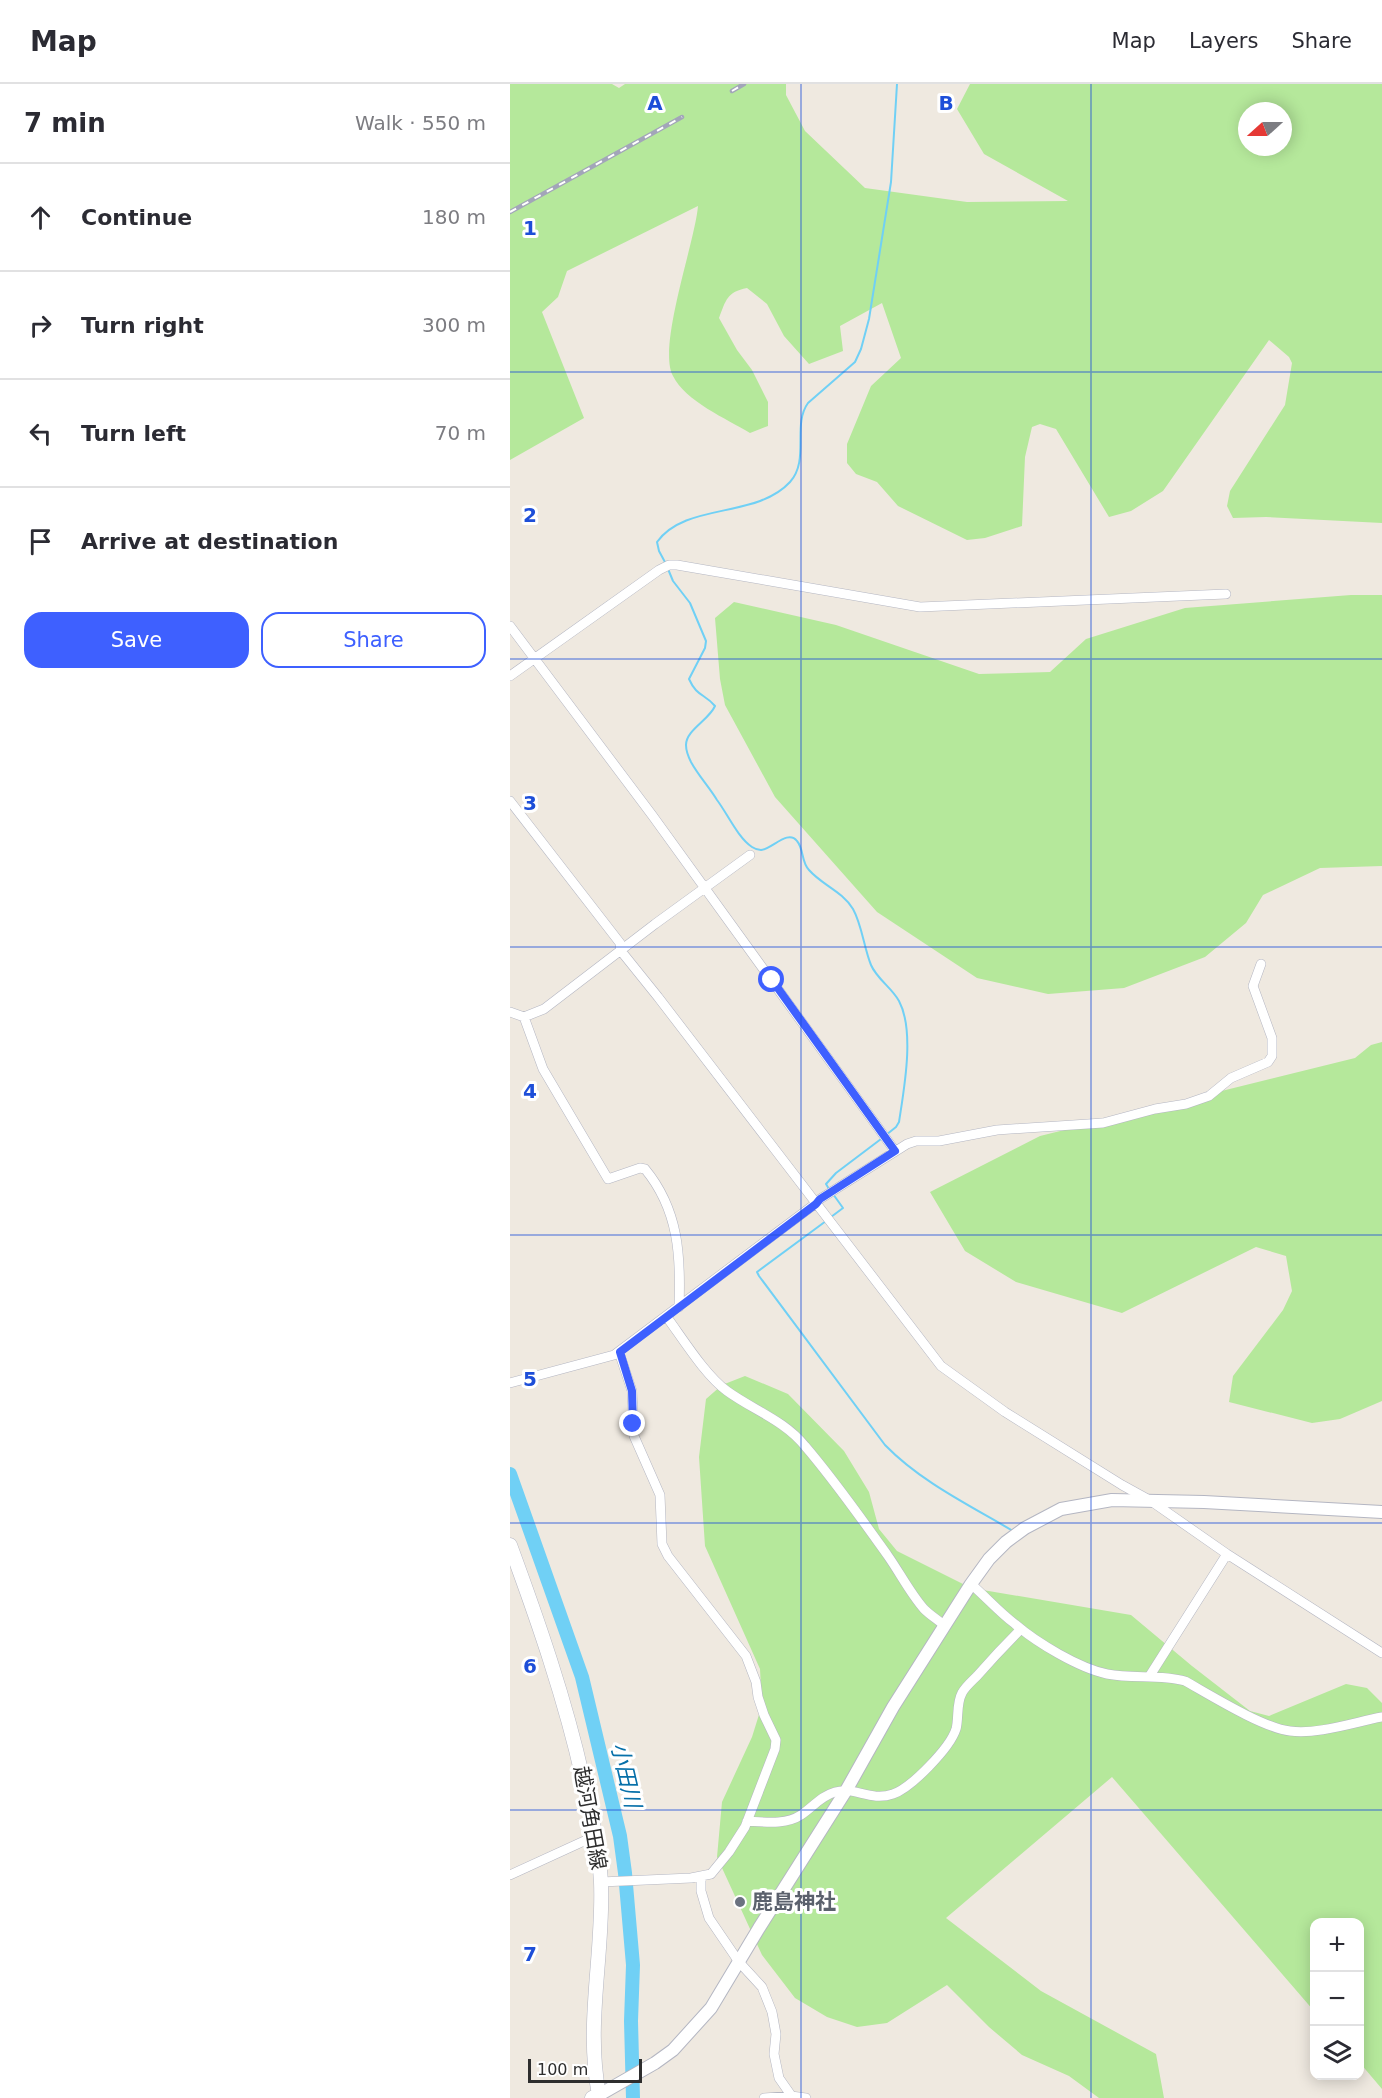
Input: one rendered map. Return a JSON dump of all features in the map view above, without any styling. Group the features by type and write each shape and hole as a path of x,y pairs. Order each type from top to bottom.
{"main road":[{"name":"越河角田線","path":"510,1545 554,1671 589,1798 595,1836 601,1882 593,2047 596,2097"}],"street":[{"path":"510,676 669,565 920,607 1226,594"},
{"path":"510,626 895,1151"},
{"path":"510,801 620,943 621,951 941,1366 1042,1435 1151,1501 1227,1554 1382,1653"},
{"path":"510,1012 524,1017 544,1009 750,855"},
{"path":"510,1383 592,1362 620,1352 820,1199 895,1151 916,1141 939,1141 977,1132 1103,1123 1155,1108 1186,1104 1209,1096 1232,1078 1268,1062 1272,1056 1272,1038 1254,986 1261,964"},
{"path":"524,1017 543,1069 608,1179 640,1168 645,1169 651,1176 677,1234 680,1260 679,1307"},
{"path":"666,1316 715,1380 792,1432 804,1444 897,1568 915,1598 945,1626"},
{"path":"601,1882 701,1877 711,1874 723,1860 747,1821 775,1749 776,1740 764,1715 756,1682 746,1656 673,1563 662,1544 660,1495 634,1436 632,1391 620,1352"},
{"path":"596,2097 673,2050 705,2016 847,1789 892,1707 971,1584 989,1559 1006,1542 1025,1528 1061,1509 1112,1500 1382,1512"},
{"path":"1149,1677 1227,1554"},
{"path":"971,1584 1021,1629 1072,1661 1097,1671 1185,1681 1267,1724 1288,1731 1307,1732 1382,1717"},
{"path":"747,1821 789,1820 800,1816 829,1793 847,1789 868,1796 884,1797 911,1784 951,1740 956,1729 962,1693 1021,1629"},
{"path":"510,1875 595,1836"},
{"path":"701,1877 701,1891 709,1918 739,1962 762,1987 772,2012 776,2034 774,2054 779,2078 792,2097"},
{"path":"764,2098 806,2098"}],"green space":[{"path":"510,84 612,84 619,88 625,84 786,84 786,95 805,131 865,188 967,202 1068,201 984,154 957,109 970,84 1382,84 1382,523 1266,517 1233,518 1227,506 1230,491 1285,405 1292,363 1289,357 1269,340 1163,491 1131,511 1109,517 1056,429 1040,424 1032,427 1025,457 1022,526 985,538 967,540 898,506 877,482 856,474 847,463 847,444 871,386 901,358 882,303 840,326 843,351 809,364 784,336 767,304 747,288 735,292 728,298 719,318 737,350 752,370 768,402 768,426 750,433 707,409 679,385 673,376 669,362 670,342 678,294 698,206 567,271 558,297 542,312 584,418 510,460"},
{"path":"1351,595 1382,595 1382,866 1320,868 1263,895 1246,923 1205,957 1124,988 1048,994 977,978 877,912 775,797 725,705 720,679 715,618 734,602 836,625 979,674 1050,672 1086,639 1185,608"},
{"path":"1382,1042 1382,1401 1340,1419 1312,1423 1229,1402 1233,1376 1283,1310 1292,1291 1286,1256 1256,1247 1122,1313 1016,1282 965,1251 930,1192 1040,1136 1355,1058 1371,1045"},
{"path":"745,1376 788,1394 844,1451 869,1492 879,1529 897,1551 971,1588 1131,1615 1250,1711 1269,1716 1346,1684 1367,1688 1382,1703 1382,2089 1364,2068 1364,1918 1310,1918 1310,2006 1112,1777 946,1918 1041,1991 1156,2054 1164,2098 1099,2098 1069,2076 1022,2055 989,2027 947,1985 887,2023 857,2027 827,2017 795,1998 762,1955 717,1857 722,1802 752,1737 762,1705 760,1669 705,1546 699,1457 706,1399 722,1385"}],"waterway":[{"path":"666,564 657,542 670,529 703,515 759,501 776,494 790,482 799,463 803,412 808,403 855,362 869,319 891,182 897,84"},
{"path":"668,569 673,581 690,603 706,641 705,648 689,679 695,689 715,706 687,740 686,749 691,762 737,832 752,847 765,849 789,837 797,841 809,870 843,897 853,909 871,965 896,996 904,1013 907,1060 899,1122 886,1135"},
{"path":"829,1189 826,1184 836,1173 881,1139"},
{"path":"831,1217 843,1208 833,1194"},
{"path":"826,1221 757,1272 759,1276 885,1445 930,1482 1013,1531"},
{"name":"小田川","path":"510,1474 582,1677 620,1836 633,1965 631,2021 633,2098"}],"railway":[{"path":"732,91 744,84"},
{"path":"510,212 682,117"}],"place":[{"name":"鹿島神社","path":"740,1902"}],"route":[{"path":"633,1424 632,1391 620,1352 820,1199 895,1151 772,980"}]}
